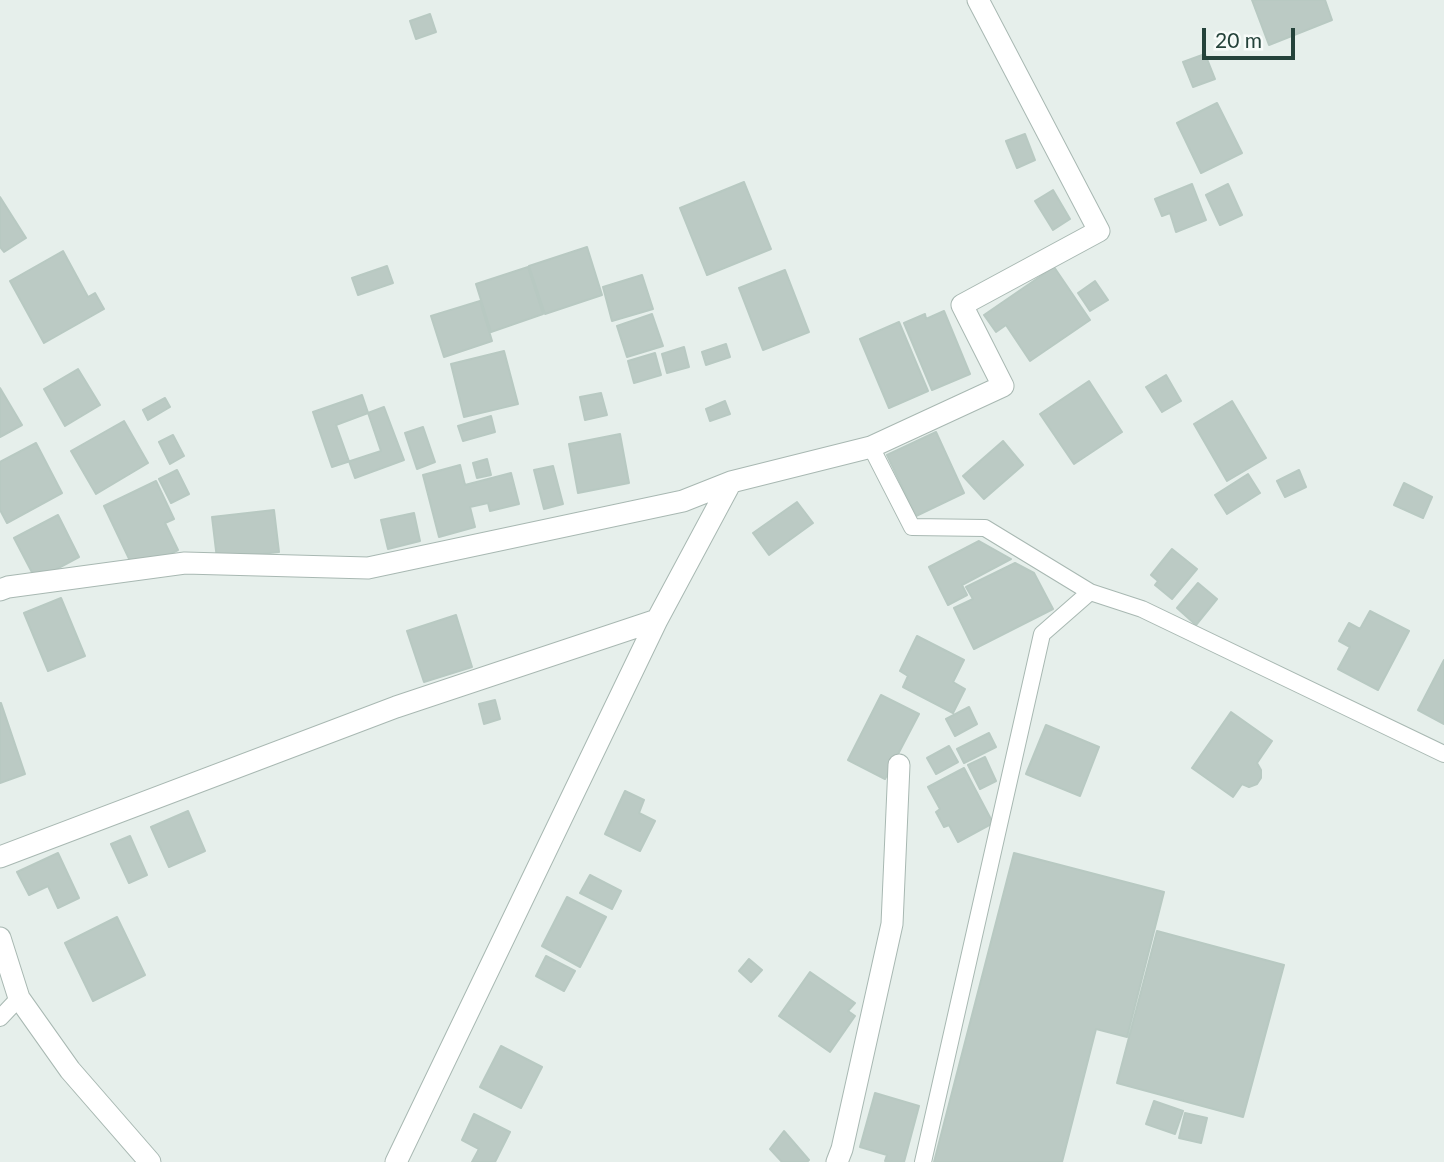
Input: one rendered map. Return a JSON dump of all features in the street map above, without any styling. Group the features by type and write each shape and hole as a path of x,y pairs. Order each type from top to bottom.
{"street":[{"path":"3,583 185,563 368,568 683,501 731,482 871,446 1003,386 962,304 1098,231 978,0"},
{"path":"396,1162 657,620 731,482"},
{"path":"0,857 396,707 657,620"},
{"path":"837,1162 892,924 899,765"},
{"path":"0,938 19,998 70,1070 150,1162"}],"lane":[{"path":"871,446 912,527 985,528 1090,592 1142,610 1444,754"},
{"path":"923,1162 1042,634 1090,592"},
{"path":"0,1018 19,998"}],"building":[{"path":"1252,0 1325,0 1332,20 1269,45"},
{"path":"430,14 436,32 416,39 410,21"},
{"path":"1205,54 1215,79 1193,87 1183,62"},
{"path":"1217,103 1242,153 1201,173 1177,123"},
{"path":"1025,134 1035,160 1017,168 1006,141"},
{"path":"744,182 771,249 707,275 680,208"},
{"path":"1192,184 1206,220 1176,232 1170,213 1162,216 1155,199"},
{"path":"1228,184 1242,215 1220,225 1206,195"},
{"path":"1053,190 1070,219 1053,230 1035,201"},
{"path":"0,197 26,238 4,252 0,247"},
{"path":"587,247 602,295 545,314 529,266"},
{"path":"63,251 88,297 95,293 104,309 44,343 10,281"},
{"path":"387,266 393,283 358,295 352,278"},
{"path":"528,267 543,314 491,332 476,284"},
{"path":"1054,267 1090,320 1030,361 1006,325 996,332 984,315"},
{"path":"785,270 809,332 763,350 739,288"},
{"path":"642,275 653,309 612,321 603,287"},
{"path":"1095,281 1108,300 1090,311 1078,293"},
{"path":"480,301 492,341 444,357 431,316"},
{"path":"944,311 970,374 932,390 904,323 925,314 926,319"},
{"path":"652,314 663,346 627,357 617,326"},
{"path":"899,322 928,391 889,408 860,339"},
{"path":"726,344 730,357 706,365 702,352"},
{"path":"684,347 689,367 667,373 662,354"},
{"path":"504,351 518,404 464,417 451,364"},
{"path":"655,353 661,375 634,383 628,361"},
{"path":"78,369 100,405 65,426 44,389"},
{"path":"1166,375 1181,401 1162,412 1146,387"},
{"path":"1089,381 1122,432 1074,464 1040,414"},
{"path":"0,388 22,425 0,437"},
{"path":"601,393 607,415 585,420 580,397"},
{"path":"362,395 381,451 332,467 313,412"},
{"path":"165,398 170,407 148,420 143,410"},
{"path":"725,401 730,414 710,421 706,409"},
{"path":"1232,401 1266,458 1227,481 1194,424"},
{"path":"384,407 404,460 355,478 336,425"},
{"path":"491,416 495,432 463,441 458,426"},
{"path":"124,421 148,463 96,494 71,451"},
{"path":"423,427 435,462 417,469 405,433"},
{"path":"936,432 964,493 916,516 887,455"},
{"path":"620,434 629,483 578,493 569,444"},
{"path":"173,435 184,456 170,464 159,442"},
{"path":"1003,441 1023,465 984,499 963,476"},
{"path":"36,443 62,493 7,523 0,510 0,462"},
{"path":"487,459 491,475 477,478 473,463"},
{"path":"460,465 465,485 511,473 519,504 490,511 488,503 470,507 475,527 439,537 423,475"},
{"path":"553,466 563,504 544,509 534,470"},
{"path":"177,470 189,494 171,503 159,479"},
{"path":"1299,470 1306,487 1285,497 1277,481"},
{"path":"1248,474 1260,493 1227,514 1215,495"},
{"path":"156,481 174,519 165,523 178,550 152,563 132,565 104,506"},
{"path":"1404,483 1432,497 1423,518 1394,505"},
{"path":"797,502 813,523 769,555 753,533"},
{"path":"274,510 279,552 217,559 212,517"},
{"path":"414,513 420,541 388,549 381,520"},
{"path":"58,515 79,557 36,580 14,538"},
{"path":"979,541 1011,559 962,585 967,595 948,605 929,567"},
{"path":"1172,549 1197,569 1172,599 1155,585 1158,581 1151,575"},
{"path":"1015,563 1034,573 1053,609 974,649 954,608 973,599 966,587"},
{"path":"1198,583 1217,599 1196,625 1177,608"},
{"path":"61,598 85,656 48,671 24,613"},
{"path":"1370,611 1409,631 1378,690 1338,669 1350,647 1339,641 1349,623 1360,629"},
{"path":"456,615 472,667 424,682 407,631"},
{"path":"917,636 964,660 953,682 965,689 953,713 903,687 908,676 900,671"},
{"path":"1444,660 1444,724 1418,710"},
{"path":"881,695 919,714 885,779 848,760"},
{"path":"495,700 500,719 484,724 479,704"},
{"path":"0,703 25,774 0,783"},
{"path":"969,707 977,724 955,736 946,719"},
{"path":"1231,712 1272,741 1257,763 1261,778 1257,784 1249,787 1242,784 1233,797 1192,768"},
{"path":"1046,725 1099,747 1080,796 1026,774"},
{"path":"989,733 996,747 964,763 957,749"},
{"path":"949,746 958,762 936,774 927,758"},
{"path":"985,757 996,781 980,789 968,765"},
{"path":"964,768 993,823 958,842 949,825 944,827 936,812 940,809 928,787"},
{"path":"625,791 644,800 639,813 655,821 640,851 605,834"},
{"path":"188,811 205,851 169,867 151,827"},
{"path":"130,836 147,875 129,883 111,844"},
{"path":"58,853 79,898 58,908 48,886 29,895 17,872"},
{"path":"1014,853 1164,892 1127,1037 1096,1029 1062,1162 934,1162"},
{"path":"590,875 621,891 612,909 580,893"},
{"path":"567,897 606,917 580,967 542,946"},
{"path":"117,917 145,975 93,1001 65,943"},
{"path":"1157,931 1284,965 1243,1117 1117,1083"},
{"path":"546,956 575,971 564,991 536,976"},
{"path":"749,959 762,970 751,982 739,971"},
{"path":"810,972 855,1003 848,1011 855,1016 830,1052 779,1016"},
{"path":"501,1046 542,1067 521,1108 480,1087"},
{"path":"875,1093 919,1106 904,1162 885,1161 887,1155 860,1147"},
{"path":"1154,1101 1183,1111 1175,1134 1146,1124"},
{"path":"1185,1113 1207,1118 1201,1143 1179,1138"},
{"path":"474,1114 510,1132 495,1162 472,1162 479,1149 462,1140"},
{"path":"784,1131 809,1160 807,1162 782,1162 770,1149"}]}
